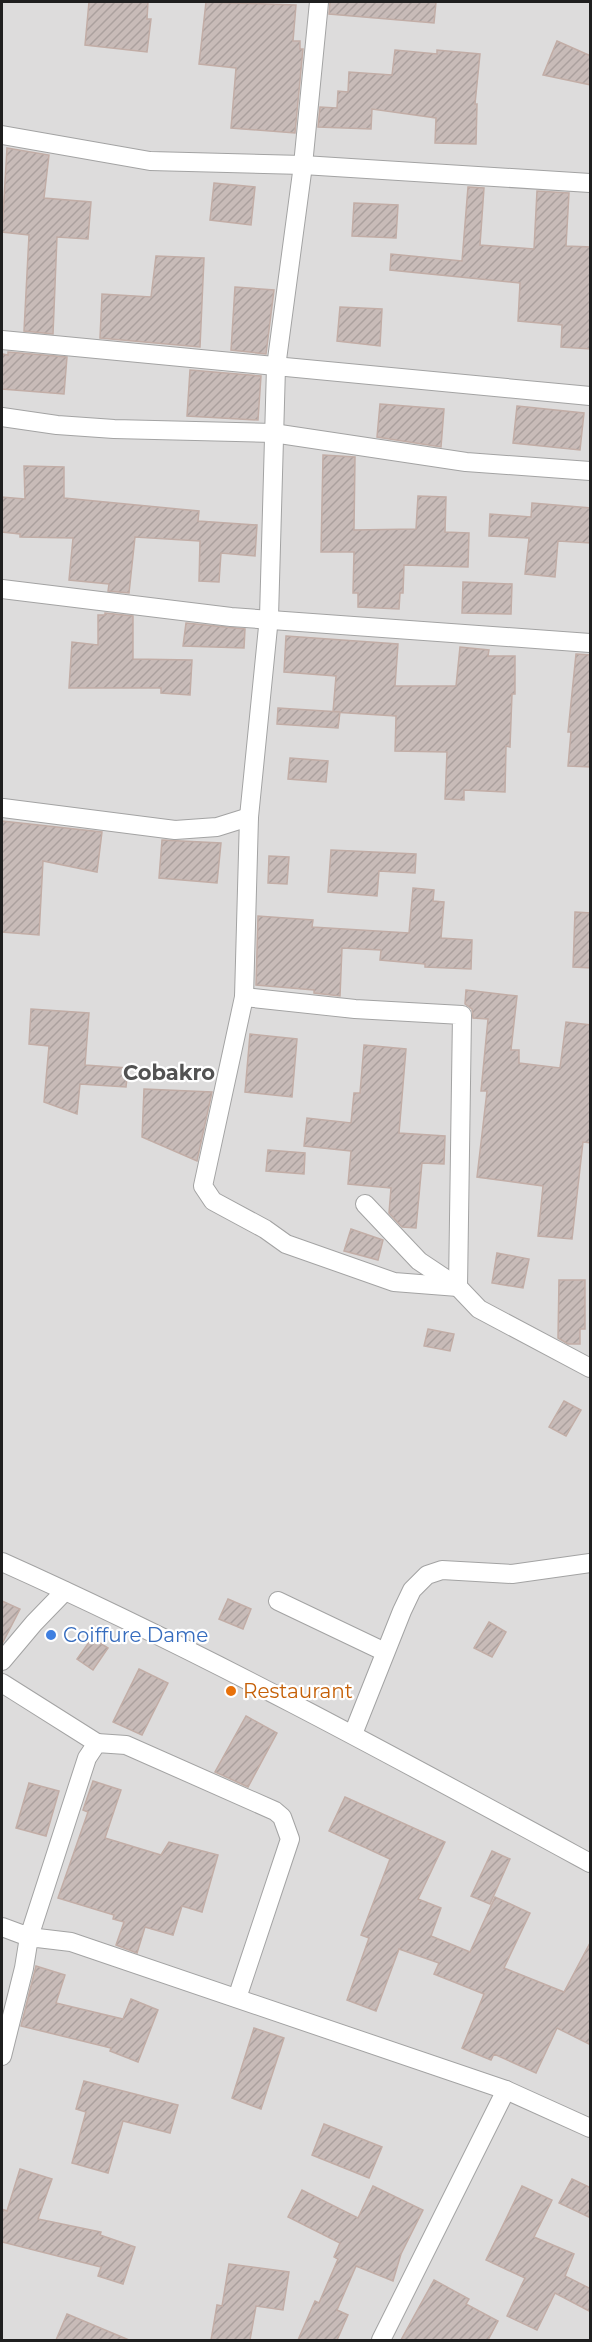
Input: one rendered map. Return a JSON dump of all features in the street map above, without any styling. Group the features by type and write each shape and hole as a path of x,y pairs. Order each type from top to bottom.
{"street":[{"path":"319,2 303,165 276,367 269,617 249,817 244,997 203,1186 213,1201 265,1229 286,1244 394,1282 458,1287"},
{"path":"2,135 150,161 303,165 591,183"},
{"path":"2,340 591,396"},
{"path":"2,417 57,425 114,429 273,433 466,462 591,471"},
{"path":"2,589 185,612 591,643"},
{"path":"3,808 175,830 217,827 249,817"},
{"path":"244,997 355,1009 462,1016 458,1287"},
{"path":"365,1204 418,1262 458,1287 479,1309 591,1368"},
{"path":"2,1562 353,1734 591,1863"},
{"path":"353,1734 412,1590 427,1575 442,1570 512,1574 591,1563"},
{"path":"2,1661 65,1591"},
{"path":"278,1601 385,1652"},
{"path":"2,1683 97,1743 126,1745 275,1811 282,1817 290,1839 237,1998"},
{"path":"2,2056 24,1968 29,1937 87,1758 97,1743"},
{"path":"2,1927 29,1937 71,1942 237,1998 506,2090 591,2128"},
{"path":"381,2340 506,2090"}],"shaded area":[{"path":"2,2 590,2 590,2340 2,2340"}],"building":[{"path":"89,2 148,2 147,19 151,19 147,52 85,45"},
{"path":"206,2 296,5 293,41 300,41 300,49 303,49 295,133 231,128 236,68 199,64"},
{"path":"330,2 436,2 434,23 329,14"},
{"path":"557,41 591,56 591,85 543,75"},
{"path":"395,50 437,54 437,50 480,54 475,104 477,104 476,144 435,143 436,118 372,109 371,129 318,127 320,107 337,108 338,91 348,92 349,72 392,75"},
{"path":"7,148 49,155 44,198 91,202 88,239 57,237 53,334 24,331 29,235 2,232"},
{"path":"214,183 255,187 251,225 210,220"},
{"path":"468,187 484,188 480,245 534,249 537,191 569,193 566,246 591,247 591,349 561,347 562,325 518,321 520,283 390,270 391,254 462,261"},
{"path":"354,203 398,205 396,238 352,236"},
{"path":"156,256 204,258 200,347 100,338 102,294 151,297"},
{"path":"235,287 274,290 266,354 231,350"},
{"path":"340,307 382,309 380,346 337,341"},
{"path":"8,352 67,357 64,394 2,389 2,354 8,355"},
{"path":"190,370 261,376 258,420 187,416"},
{"path":"380,404 444,409 441,447 377,437"},
{"path":"517,406 584,413 580,450 513,443"},
{"path":"323,455 355,457 354,530 416,529 418,496 446,497 445,532 469,533 468,567 404,565 403,593 400,593 399,609 358,607 358,593 353,593 354,552 321,552"},
{"path":"24,466 64,467 64,498 199,511 198,521 257,525 255,556 221,553 219,582 199,581 200,541 135,537 129,593 108,591 109,584 69,580 73,538 20,537 20,534 2,532 2,497 25,499"},
{"path":"532,503 591,508 591,543 558,541 555,577 525,574 529,538 489,536 490,514 531,517"},
{"path":"463,582 512,584 511,614 462,613"},
{"path":"105,613 133,616 133,659 192,660 190,695 161,693 161,688 69,688 72,642 98,645 98,615 105,615"},
{"path":"186,623 245,629 244,648 183,646"},
{"path":"286,636 398,644 395,686 456,686 460,647 489,650 488,656 515,656 515,694 512,694 510,747 506,746 505,792 464,790 464,800 445,799 447,752 395,751 396,716 333,712 336,676 284,672"},
{"path":"576,654 591,655 591,767 568,766 571,732 568,732"},
{"path":"278,708 340,712 338,728 277,724"},
{"path":"290,758 328,761 326,782 288,779"},
{"path":"2,821 102,832 97,872 43,861 39,935 2,932"},
{"path":"162,840 221,843 217,883 159,878"},
{"path":"331,850 416,854 415,873 379,871 377,896 328,892"},
{"path":"269,856 289,857 287,884 268,883"},
{"path":"413,888 434,890 433,901 444,902 441,938 472,940 471,969 425,967 425,964 380,960 381,950 342,948 340,996 314,993 314,990 256,985 258,916 313,920 312,927 409,933"},
{"path":"575,912 591,913 591,968 573,967"},
{"path":"466,990 517,996 511,1050 519,1050 519,1063 560,1068 566,1022 591,1025 591,1143 583,1142 572,1239 538,1236 543,1186 477,1177 487,1091 481,1091 488,1019 473,1018 472,1009 465,1004"},
{"path":"31,1009 89,1013 85,1065 128,1068 126,1087 80,1084 77,1114 44,1102 49,1046 29,1044"},
{"path":"250,1034 297,1039 292,1097 245,1092"},
{"path":"364,1045 406,1049 399,1133 445,1136 444,1164 422,1163 416,1228 402,1227 389,1213 391,1188 348,1184 351,1151 304,1146 307,1118 351,1123 354,1093 360,1093"},
{"path":"144,1089 212,1092 197,1161 142,1137"},
{"path":"268,1150 305,1153 304,1174 266,1171"},
{"path":"351,1229 383,1240 378,1260 344,1251"},
{"path":"497,1253 529,1259 523,1288 492,1283"},
{"path":"559,1280 585,1280 585,1329 580,1329 580,1344 568,1344 558,1338"},
{"path":"428,1329 454,1334 450,1351 424,1346"},
{"path":"564,1401 581,1410 566,1436 549,1427"},
{"path":"228,1599 251,1609 243,1629 219,1619"},
{"path":"2,1601 20,1609 2,1644"},
{"path":"489,1622 506,1632 492,1657 474,1648"},
{"path":"92,1638 108,1648 93,1670 77,1659"},
{"path":"139,1669 168,1683 142,1735 113,1722"},
{"path":"246,1716 277,1733 248,1787 215,1772"},
{"path":"93,1781 121,1790 105,1838 161,1855 169,1842 218,1855 202,1912 182,1906 173,1935 145,1927 137,1953 116,1945 124,1922 113,1919 114,1915 58,1898 88,1812 83,1810"},
{"path":"29,1783 59,1791 46,1836 16,1828"},
{"path":"345,1797 445,1842 418,1899 441,1908 431,1936 470,1952 495,1897 530,1913 504,1968 564,1992 591,1941 591,2045 557,2028 536,2073 494,2054 491,2060 462,2048 484,1994 434,1974 439,1963 399,1949 376,2011 347,2000 369,1938 361,1935 390,1859 329,1831"},
{"path":"492,1851 510,1859 490,1904 471,1896"},
{"path":"36,1966 65,1975 56,2003 123,2019 131,1999 158,2010 138,2062 110,2051 111,2048 21,2026"},
{"path":"254,2028 284,2038 261,2109 232,2098"},
{"path":"84,2081 178,2105 170,2133 123,2121 108,2173 72,2163 86,2112 76,2109"},
{"path":"324,2124 382,2147 369,2178 312,2155"},
{"path":"20,2169 52,2179 38,2219 101,2232 100,2235 135,2247 123,2284 98,2276 101,2267 2,2242 2,2209 7,2211"},
{"path":"572,2179 591,2188 591,2218 559,2203"},
{"path":"373,2186 423,2210 401,2254 393,2281 356,2266 337,2310 348,2315 337,2340 298,2340 315,2301 319,2303 338,2259 334,2257 340,2243 288,2217 302,2190 358,2218"},
{"path":"522,2186 552,2200 534,2237 574,2254 565,2276 591,2289 591,2312 555,2293 537,2330 507,2316 525,2278 486,2260"},
{"path":"229,2264 289,2272 283,2310 256,2306 250,2340 211,2340 217,2305 222,2306"},
{"path":"434,2280 469,2299 466,2304 498,2321 488,2340 401,2340"},
{"path":"67,2314 129,2340 56,2340"}],"place":[{"name":"Coiffure Dame","path":"51,1635"},
{"name":"Restaurant","path":"231,1691"}],"district":[{"name":"Cobakro","path":"169,1073"}]}
